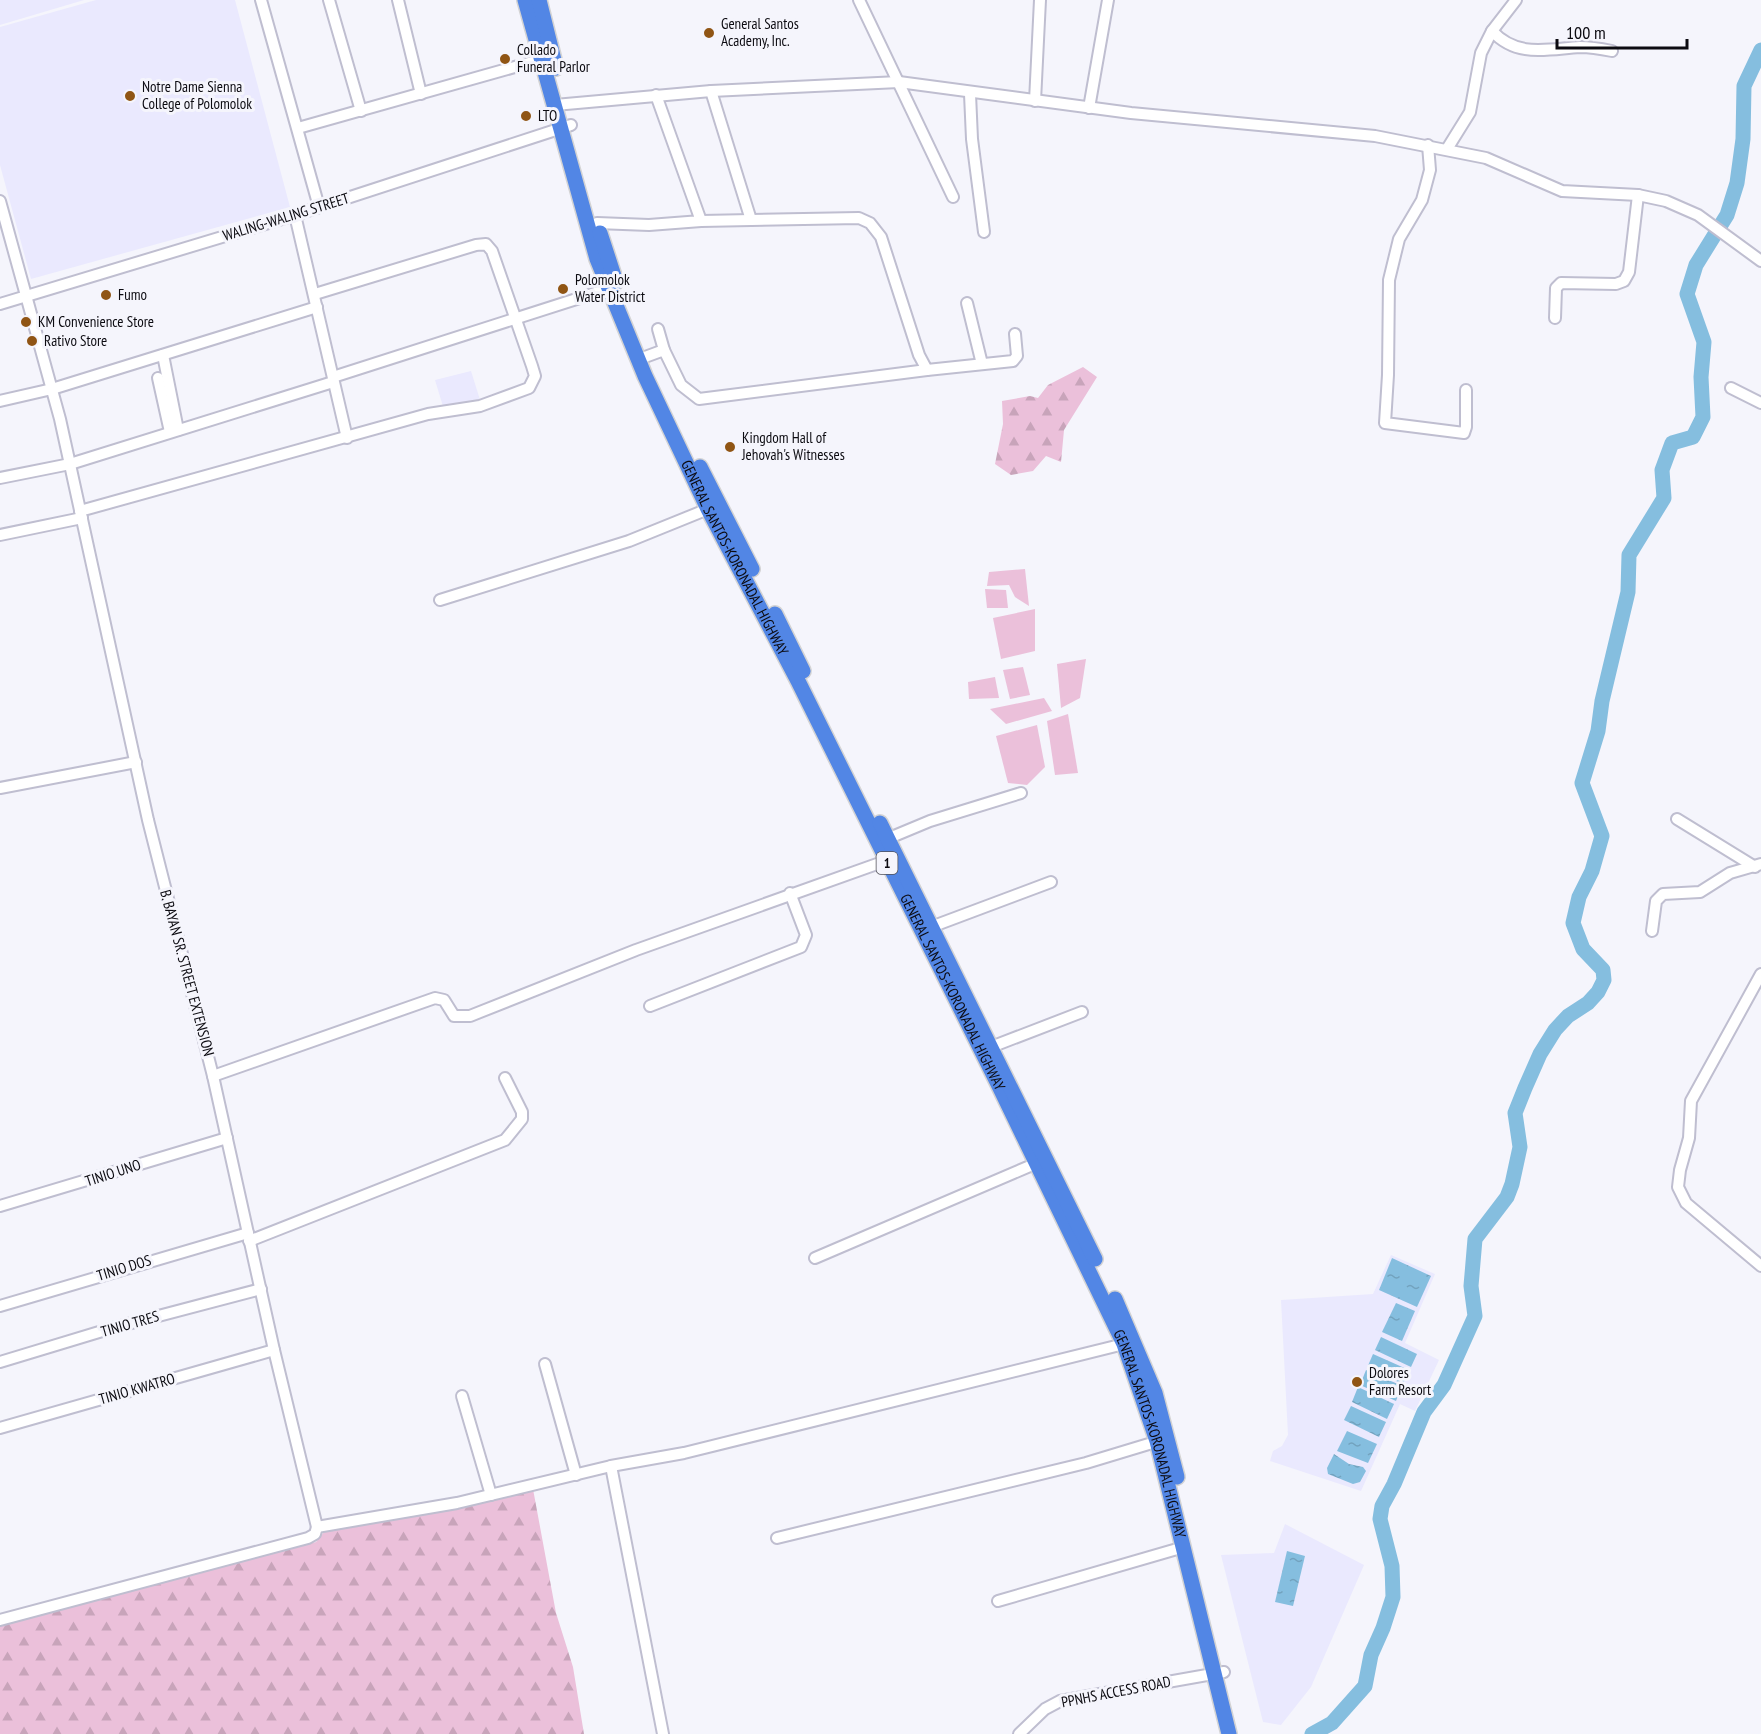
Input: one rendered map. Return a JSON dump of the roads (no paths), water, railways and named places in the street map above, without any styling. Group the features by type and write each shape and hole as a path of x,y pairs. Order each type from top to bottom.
{"highway":[{"name":"GENERAL SANTOS-KORONADAL HIGHWAY","path":"525,0 560,104"},
{"name":"GENERAL SANTOS-KORONADAL HIGHWAY","path":"539,0 560,104 597,259 883,841 1037,1162 1105,1290 1163,1440 1219,1673 1229,1734"},
{"name":"GENERAL SANTOS-KORONADAL HIGHWAY","path":"566,127 597,223 613,288 645,376 708,509 883,841"},
{"name":"GENERAL SANTOS-KORONADAL HIGHWAY","path":"891,858 931,927 991,1047 1151,1383 1184,1547 1238,1734"}],"street":[{"path":"261,0 319,207"},
{"path":"329,0 361,111"},
{"path":"398,0 421,94"},
{"path":"860,0 953,197"},
{"path":"1035,101 1040,0"},
{"path":"1089,108 1108,0"},
{"path":"1447,149 1470,112 1481,53 1492,31 1516,0"},
{"path":"1492,31 1505,43 1536,52 1579,47 1612,51"},
{"path":"298,128 543,59"},
{"path":"560,104 656,94 900,82 970,94 1089,108 1354,134 1428,145 1502,164 1562,191 1638,195 1678,205 1710,223 1761,261"},
{"path":"711,91 752,220"},
{"path":"656,94 701,221"},
{"path":"970,94 972,139 984,232"},
{"name":"WALING-WALING STREET","path":"0,304 295,215 566,127"},
{"path":"1428,145 1430,170 1422,200 1399,239 1389,280 1385,423 1464,433 1466,390"},
{"path":"1555,318 1557,288 1560,283 1616,284 1624,281 1629,272 1638,195"},
{"name":"B. BAYAN SR. STREET EXTENSION","path":"0,201 3,221 60,418 171,915 213,1076 274,1350 317,1527"},
{"path":"295,215 347,438"},
{"path":"597,223 649,225 701,221 859,218 870,223 881,237 919,355 927,370"},
{"path":"0,535 81,514 428,414 480,406 530,388 535,376 492,251 486,244 476,244 315,294"},
{"path":"0,478 70,464 613,288"},
{"path":"967,303 982,364"},
{"path":"0,401 52,389 317,307"},
{"path":"658,329 664,350 681,385 699,399 1015,360 1015,334"},
{"path":"645,357 664,350"},
{"path":"163,355 174,431"},
{"path":"158,378 174,431"},
{"path":"1731,388 1761,403"},
{"path":"440,600 629,541 708,509"},
{"path":"0,788 136,762"},
{"path":"883,841 930,821 1021,792"},
{"path":"1677,819 1758,865"},
{"path":"213,1076 435,998 444,1000 454,1016 470,1016 790,893 891,858"},
{"path":"1652,931 1656,901 1663,894 1700,892 1730,873 1758,865"},
{"path":"931,927 1051,882"},
{"path":"650,1006 801,947 806,935 790,893"},
{"path":"1761,974 1691,1101 1689,1138 1678,1187 1686,1203 1761,1266"},
{"path":"991,1047 1082,1012"},
{"name":"TINIO DOS","path":"0,1306 249,1237 505,1140 522,1119 522,1112 505,1078"},
{"name":"TINIO UNO","path":"0,1206 227,1138"},
{"path":"815,1258 1037,1162"},
{"name":"TINIO TRES","path":"0,1362 109,1329 261,1289"},
{"path":"0,1620 304,1539 315,1534 317,1527 491,1496 611,1466 684,1453 797,1423 961,1386 1124,1344"},
{"name":"TINIO KWATRO","path":"0,1428 274,1350"},
{"path":"546,1364 576,1475"},
{"path":"462,1396 491,1496"},
{"path":"777,1538 1086,1463 1163,1440"},
{"path":"611,1466 663,1734"},
{"path":"998,1601 1184,1547"},
{"name":"PPNHS ACCESS ROAD","path":"1019,1734 1045,1709 1060,1701 1219,1673"}],"water":[{"path":"1392,1258 1431,1276 1417,1307 1379,1290"},
{"path":"1396,1303 1415,1311 1402,1341 1382,1332"},
{"path":"1381,1337 1417,1354 1411,1367 1375,1350"},
{"path":"1373,1354 1409,1370 1403,1384 1367,1368"},
{"path":"1366,1370 1402,1386 1396,1401 1360,1385"},
{"path":"1358,1387 1394,1404 1387,1419 1352,1402"},
{"path":"1351,1406 1386,1422 1379,1437 1344,1420"},
{"path":"1347,1431 1377,1444 1368,1463 1337,1451"},
{"path":"1334,1454 1349,1464 1363,1467 1366,1471 1360,1482 1353,1484 1328,1474 1327,1468"},
{"path":"1287,1551 1305,1556 1293,1606 1275,1602"}],"waterway":[{"path":"1312,1734 1332,1723 1365,1686 1371,1655 1393,1597 1392,1566 1380,1519 1382,1506 1394,1484 1424,1412 1444,1385 1475,1316 1471,1286 1475,1239 1507,1197 1512,1184 1520,1147 1515,1113 1540,1054 1555,1030 1568,1016 1588,1003 1598,992 1604,980 1603,970 1583,949 1573,923 1579,897 1592,871 1602,836 1582,783 1598,731 1602,701 1628,592 1629,555 1664,498 1662,470 1672,443 1693,437 1703,417 1701,377 1704,342 1687,294 1696,265 1727,215 1737,183 1743,139 1744,86 1761,50"}],"place":[{"name":"General Santos Academy, Inc.","path":"709,33"},
{"name":"Collado Funeral Parlor","path":"505,59"},
{"name":"Notre Dame Sienna College of Polomolok","path":"130,96"},
{"name":"LTO","path":"526,116"},
{"name":"Polomolok Water District","path":"563,289"},
{"name":"Fumo","path":"106,295"},
{"name":"KM Convenience Store","path":"26,322"},
{"name":"Rativo Store","path":"32,341"},
{"name":"Kingdom Hall of Jehovah's Witnesses","path":"730,447"},
{"name":"Dolores Farm Resort","path":"1357,1382"}]}
